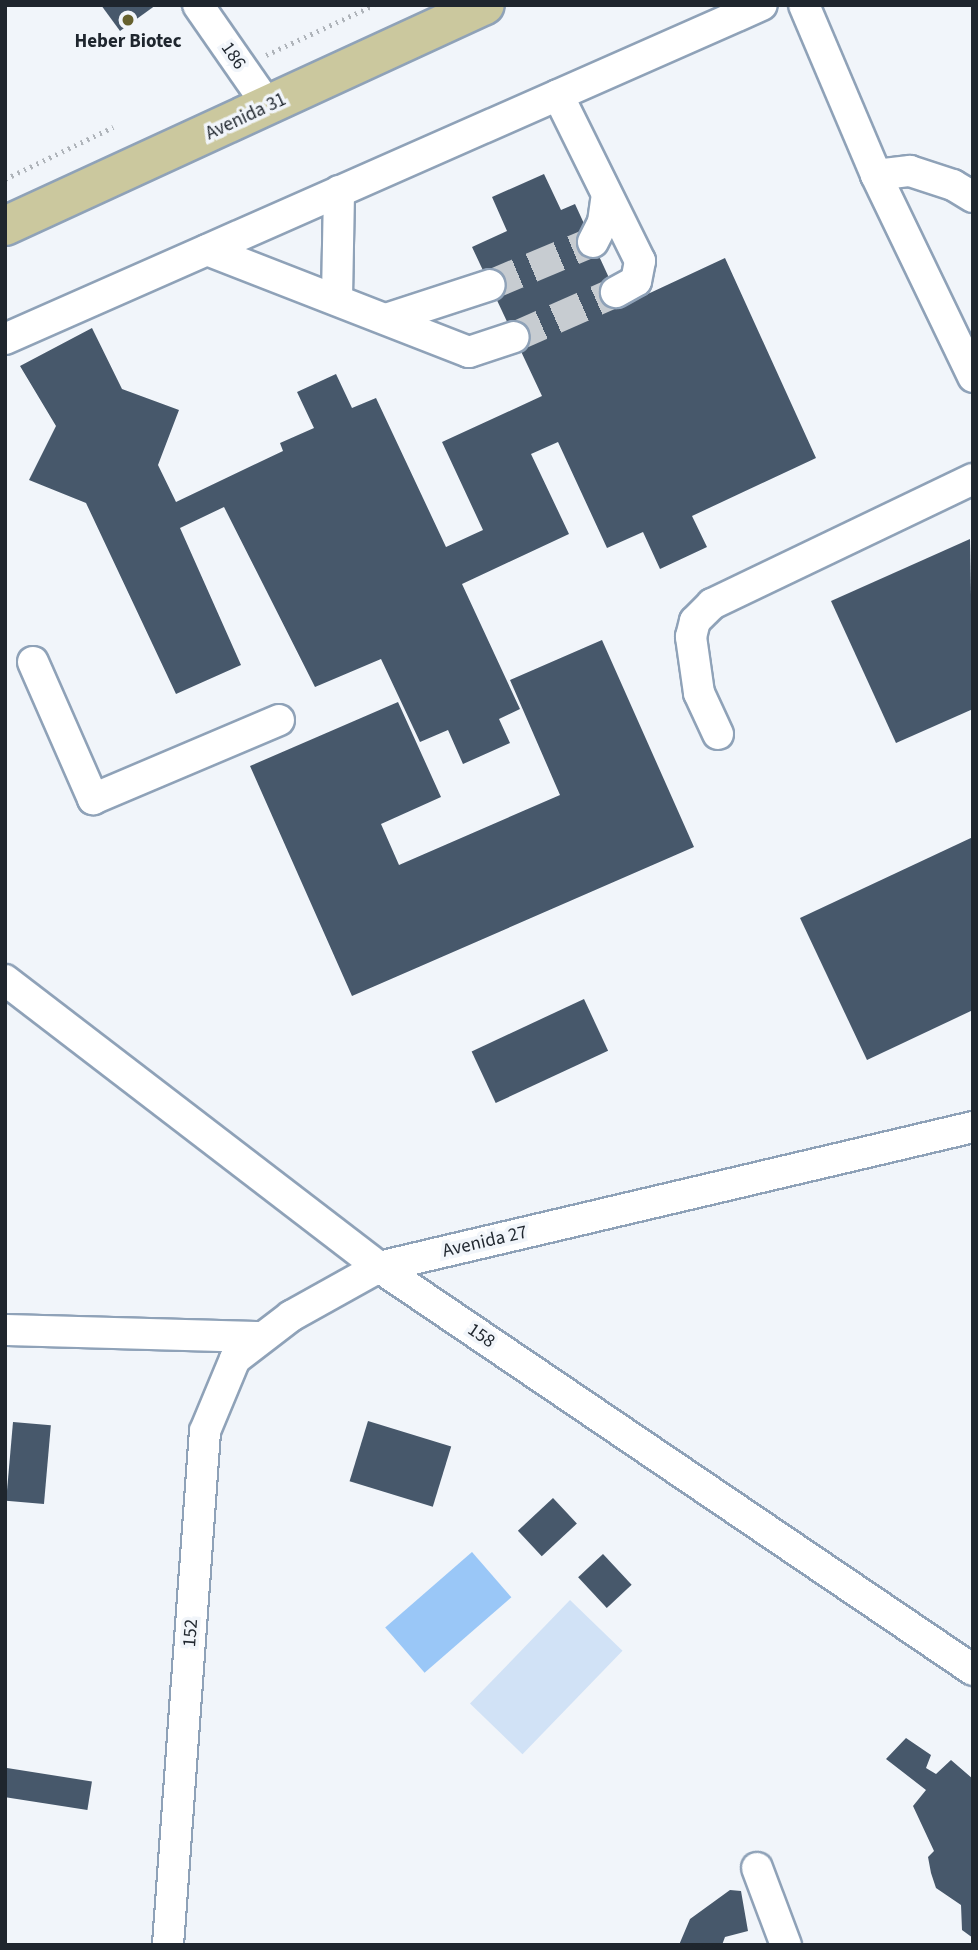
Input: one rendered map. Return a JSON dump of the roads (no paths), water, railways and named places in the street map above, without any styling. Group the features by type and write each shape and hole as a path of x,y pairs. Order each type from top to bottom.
{"main road":[{"name":"Avenida 31","path":"5,226 269,107 485,5"}],"street":[{"name":"186","path":"198,5 269,107"},
{"path":"5,339 761,5"},
{"path":"804,5 876,175 973,377"},
{"path":"558,95 606,200 639,261 636,281 616,292"},
{"path":"876,175 910,171 953,184 973,197"},
{"path":"337,297 339,191"},
{"path":"593,242 603,222 606,200"},
{"path":"207,250 337,297 469,352 514,337"},
{"path":"386,319 490,285"},
{"path":"958,346 973,318"},
{"path":"718,734 699,693 691,637 695,621 712,604 973,480"},
{"path":"33,662 93,799 279,720"},
{"name":"158","path":"5,980 379,1267 973,1670"},
{"name":"Avenida 27","path":"259,1337 379,1267 973,1127"},
{"path":"5,1330 259,1337"},
{"name":"152","path":"168,1945 205,1431 235,1359 259,1337"},
{"path":"757,1868 786,1945"}],"water":[{"path":"472,1552 511,1597 425,1673 385,1627"}],"tunnel":[{"path":"490,285 593,242"},
{"path":"514,337 616,292"}],"place":[{"name":"Heber Biotec","path":"128,20"}]}
